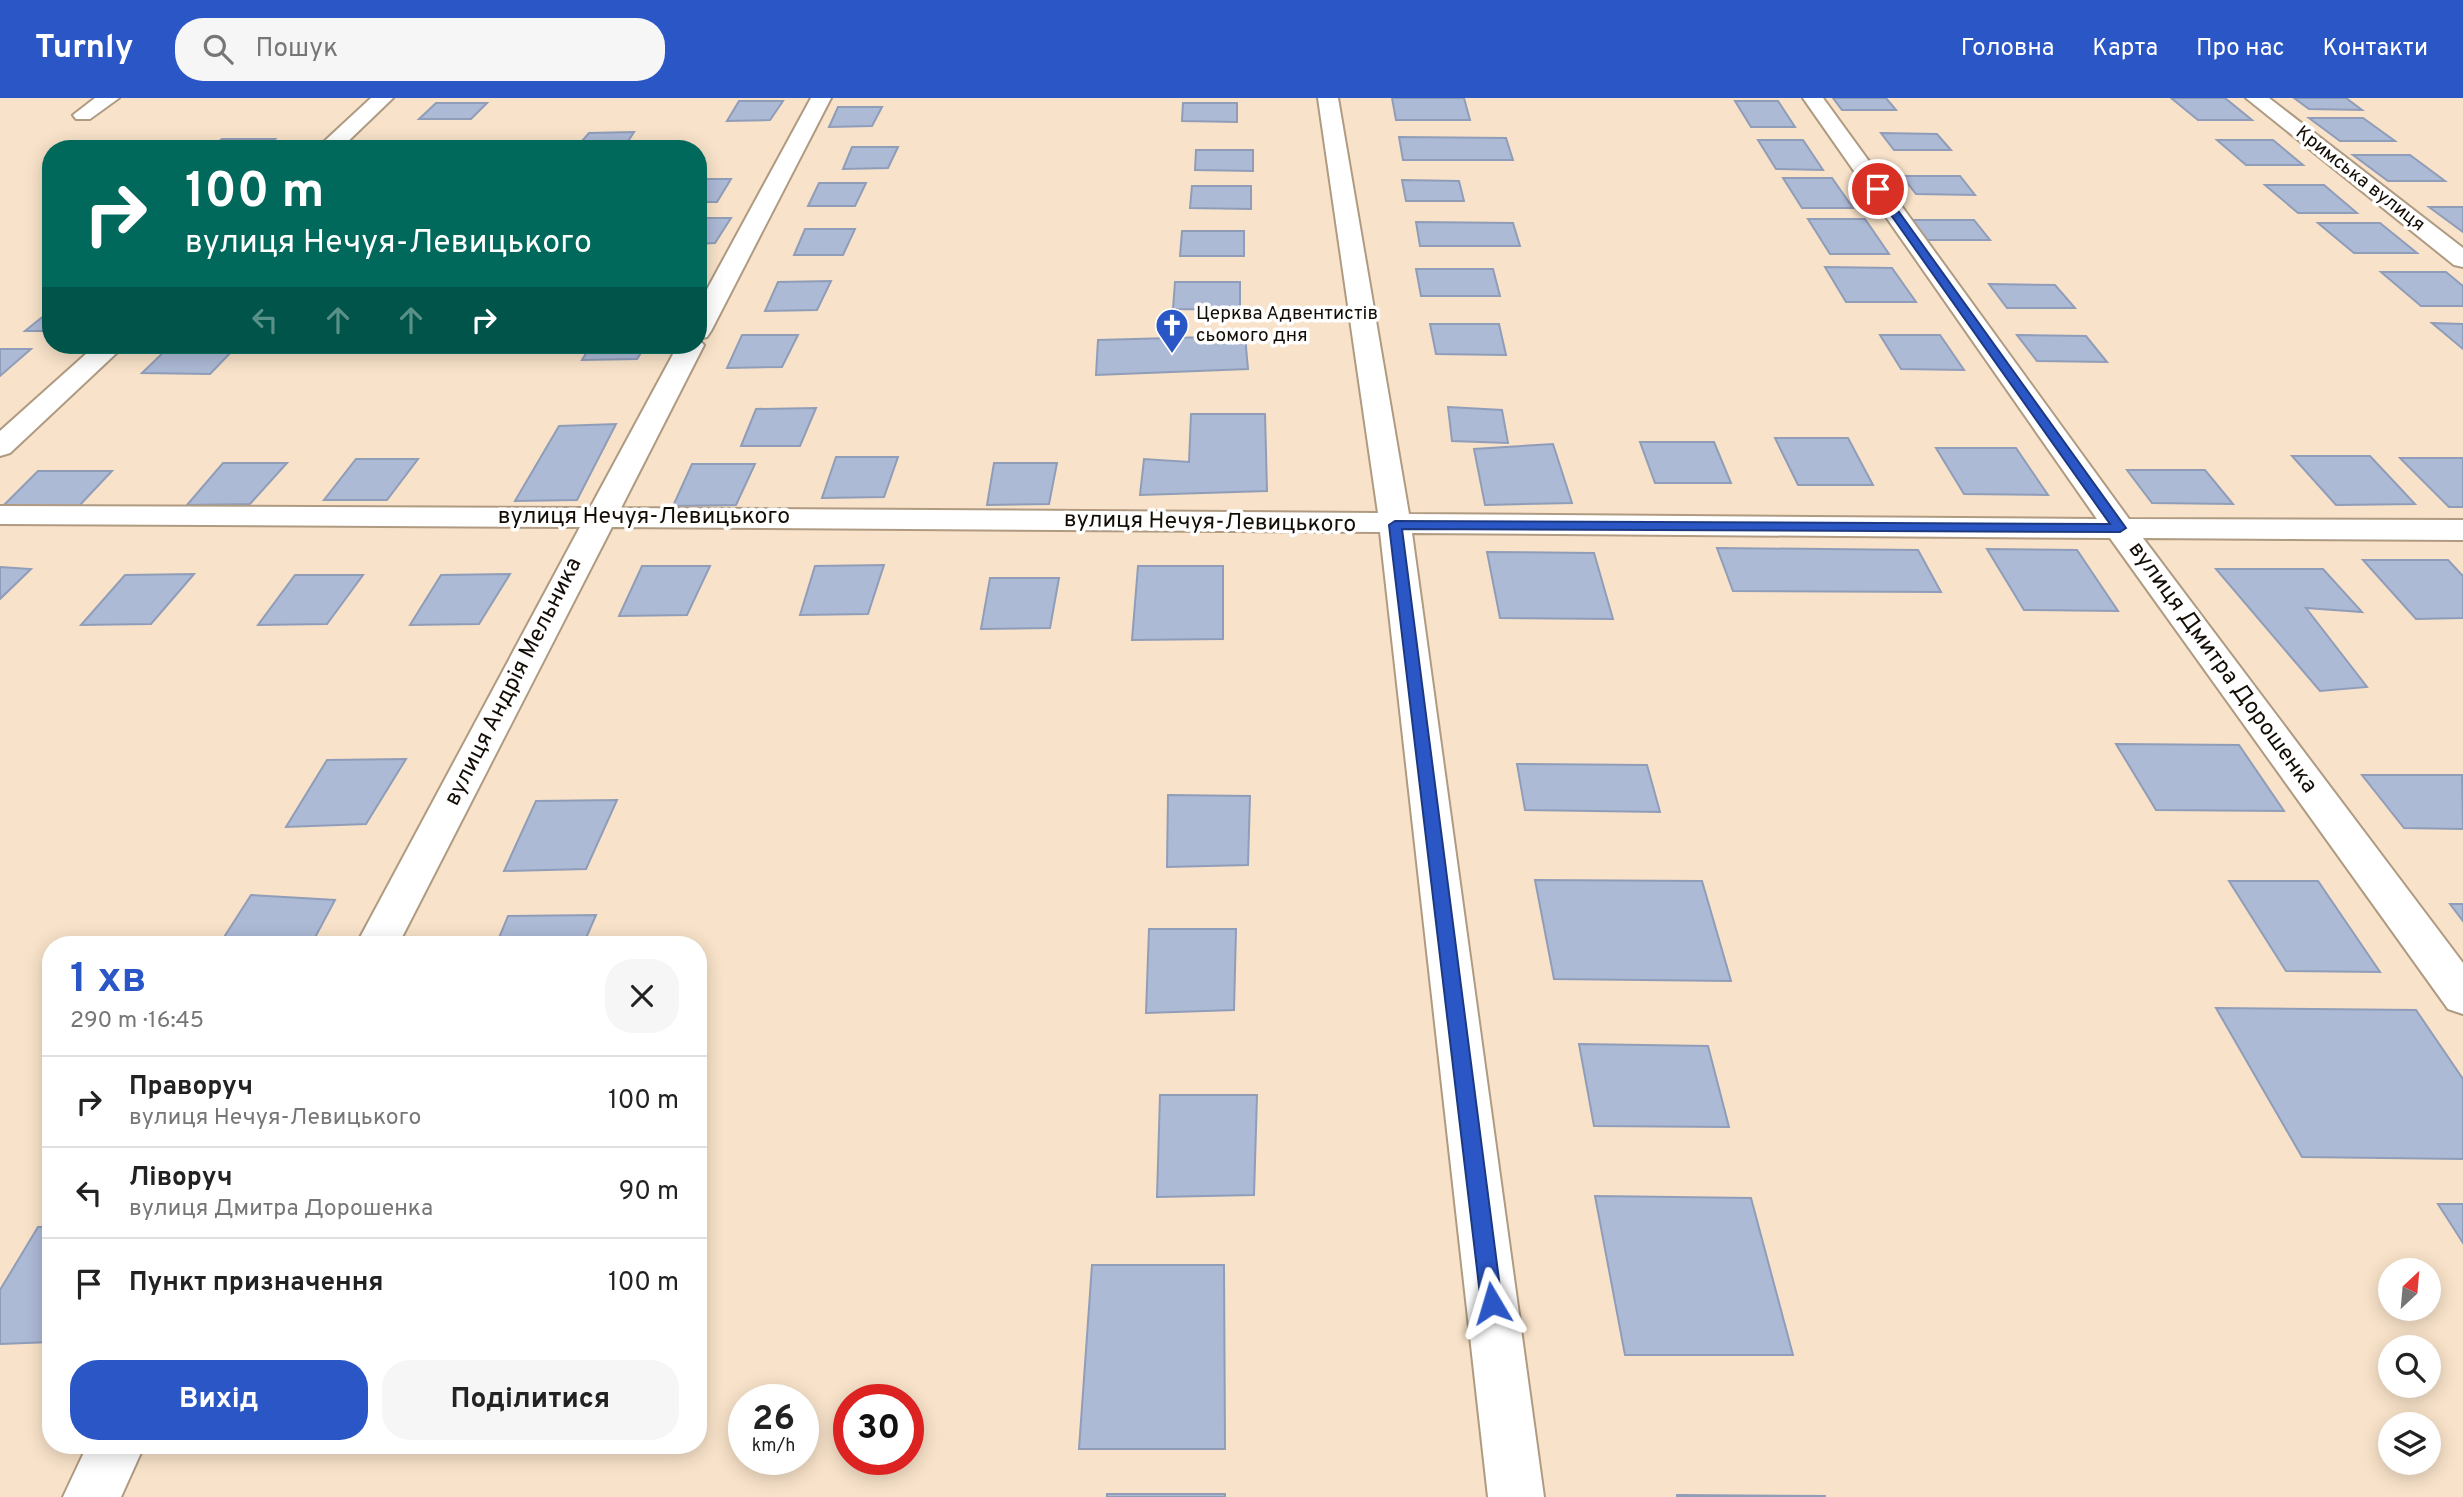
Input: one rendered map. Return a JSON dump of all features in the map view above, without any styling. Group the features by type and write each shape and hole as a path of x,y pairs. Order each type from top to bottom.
{"street":[{"path":"83,115 109,98"},
{"path":"337,140 383,98"},
{"path":"707,314 821,98"},
{"path":"1328,98 1395,525 1516,1497"},
{"name":"вулиця Дмитра Дорошенка","path":"1813,98 2120,528 2463,996"},
{"name":"Кримська вулиця","path":"2256,98 2463,260"},
{"path":"0,447 102,354"},
{"name":"вулиця Андрія Мельника","path":"382,936 686,354"},
{"name":"вулиця Нечуя-Левицького","path":"0,515 600,516 1395,525 2463,530"},
{"path":"90,1497 113,1454"}],"building":[{"path":"1392,98 1464,98 1470,120 1396,120"},
{"path":"1833,98 1886,98 1896,110 1842,110"},
{"path":"2171,98 2225,98 2252,120 2198,120"},
{"path":"2294,98 2346,98 2362,110 2309,109"},
{"path":"739,101 783,101 770,120 727,121"},
{"path":"1735,101 1778,101 1795,127 1751,127"},
{"path":"436,103 487,103 471,119 419,119"},
{"path":"1183,103 1237,103 1237,122 1182,121"},
{"path":"838,107 882,107 872,126 829,127"},
{"path":"2309,118 2363,118 2395,141 2340,141"},
{"path":"634,132 629,140 583,140 589,133"},
{"path":"1881,133 1937,134 1951,150 1894,150"},
{"path":"1399,137 1506,138 1513,160 1403,160"},
{"path":"222,139 275,139 274,140"},
{"path":"1758,140 1803,140 1823,170 1776,169"},
{"path":"2217,140 2273,140 2303,165 2246,165"},
{"path":"852,147 898,147 888,168 843,169"},
{"path":"1196,150 1253,150 1253,171 1195,170"},
{"path":"2353,155 2410,155 2445,181 2388,181"},
{"path":"1902,176 1960,176 1975,195 1916,194"},
{"path":"1783,178 1832,178 1853,208 1802,208"},
{"path":"707,179 731,179 717,202 707,202"},
{"path":"1402,180 1459,181 1464,201 1406,201"},
{"path":"819,183 866,183 855,206 808,206"},
{"path":"2265,185 2324,185 2357,213 2298,213"},
{"path":"1192,186 1251,186 1251,209 1190,208"},
{"path":"2429,207 2463,207 2463,232"},
{"path":"707,218 731,218 715,243 707,243"},
{"path":"1808,219 1865,219 1889,254 1830,254"},
{"path":"1912,220 1974,220 1990,240 1927,240"},
{"path":"1416,222 1513,223 1520,246 1420,246"},
{"path":"2318,223 2380,223 2417,253 2354,253"},
{"path":"805,229 855,229 843,255 794,255"},
{"path":"1182,231 1244,231 1244,256 1180,256"},
{"path":"1825,267 1892,268 1916,302 1846,302"},
{"path":"1416,269 1493,269 1500,296 1421,296"},
{"path":"2381,272 2446,272 2463,286 2463,306 2421,306"},
{"path":"831,281 817,310 765,311 778,282"},
{"path":"1175,282 1240,282 1240,310 1173,309"},
{"path":"1989,284 2055,285 2075,308 2007,308"},
{"path":"42,317 42,331 25,331"},
{"path":"2432,323 2463,324 2463,349"},
{"path":"1430,324 1499,324 1506,355 1436,354"},
{"path":"742,335 798,335 782,367 727,368"},
{"path":"1880,335 1940,335 1964,370 1901,369"},
{"path":"2017,335 2086,336 2107,362 2037,361"},
{"name":"Церква Адвентистів сьомого дня","path":"1245,336 1248,369 1096,375 1098,340"},
{"path":"0,349 31,349 0,376"},
{"path":"162,354 229,354 210,374 142,373"},
{"path":"586,354 640,354 637,359 582,360"},
{"path":"1448,407 1502,410 1508,443 1452,441"},
{"path":"816,408 800,446 741,446 756,409"},
{"path":"1191,414 1265,414 1267,491 1140,495 1144,459 1189,462"},
{"path":"616,424 577,500 515,501 559,426"},
{"path":"1775,438 1848,438 1873,485 1798,485"},
{"path":"1640,442 1714,442 1731,483 1655,483"},
{"path":"1553,444 1572,503 1485,505 1474,449"},
{"path":"1936,448 2016,448 2048,495 1964,494"},
{"path":"2292,456 2370,456 2415,504 2336,505"},
{"path":"836,457 898,457 884,497 822,498"},
{"path":"2400,458 2463,458 2463,507 2449,507"},
{"path":"356,459 418,459 387,500 324,500"},
{"path":"223,463 287,463 250,504 187,505"},
{"path":"994,463 1057,463 1049,504 987,505"},
{"path":"692,464 755,464 736,505 673,506"},
{"path":"2127,470 2205,470 2233,504 2152,503"},
{"path":"38,471 112,471 78,507 2,507"},
{"path":"1717,548 1918,550 1941,592 1733,591"},
{"path":"1987,549 2077,550 2118,611 2024,610"},
{"path":"1487,552 1594,553 1613,619 1500,618"},
{"path":"2363,560 2448,560 2463,576 2463,618 2416,619"},
{"path":"884,565 868,614 800,615 815,566"},
{"path":"642,566 710,566 687,615 619,616"},
{"path":"1138,566 1223,566 1223,639 1132,640"},
{"path":"0,567 31,569 0,599"},
{"path":"2216,569 2323,569 2362,612 2306,608 2367,687 2320,691"},
{"path":"194,574 151,624 81,625 125,575"},
{"path":"510,574 479,624 410,625 441,575"},
{"path":"295,575 363,575 327,624 258,625"},
{"path":"990,578 1059,578 1050,628 981,629"},
{"path":"2116,744 2239,745 2284,811 2156,810"},
{"path":"406,759 366,824 286,827 327,760"},
{"path":"1517,764 1647,765 1660,812 1525,810"},
{"path":"2362,775 2462,775 2463,829 2404,828"},
{"path":"1168,795 1250,796 1248,865 1167,867"},
{"path":"617,800 586,869 504,871 536,801"},
{"path":"1535,880 1702,881 1731,981 1554,979"},
{"path":"2229,881 2318,881 2380,972 2286,971"},
{"path":"251,895 335,900 316,936 225,936"},
{"path":"2450,904 2463,904 2463,921"},
{"path":"596,915 587,936 500,936 508,916"},
{"path":"1149,929 1236,929 1234,1010 1146,1013"},
{"path":"2216,1008 2416,1010 2463,1079 2463,1159 2302,1157"},
{"path":"1579,1044 1708,1046 1729,1127 1594,1126"},
{"path":"1160,1095 1257,1095 1254,1195 1157,1197"},
{"path":"1595,1196 1751,1198 1793,1355 1625,1355"},
{"path":"2438,1204 2463,1204 2463,1243"},
{"path":"38,1227 42,1227 42,1342 0,1344 0,1290"},
{"path":"1092,1265 1224,1265 1225,1449 1079,1449"},
{"path":"1107,1494 1225,1494 1225,1497 1107,1497"},
{"path":"1825,1496 1825,1497 1677,1497"}],"place":[{"name":"Церква Адвентистів сьомого дня","path":"1172,355"}],"route":[{"path":"1492,1303 1395,525 2120,528 1878,189"}]}
